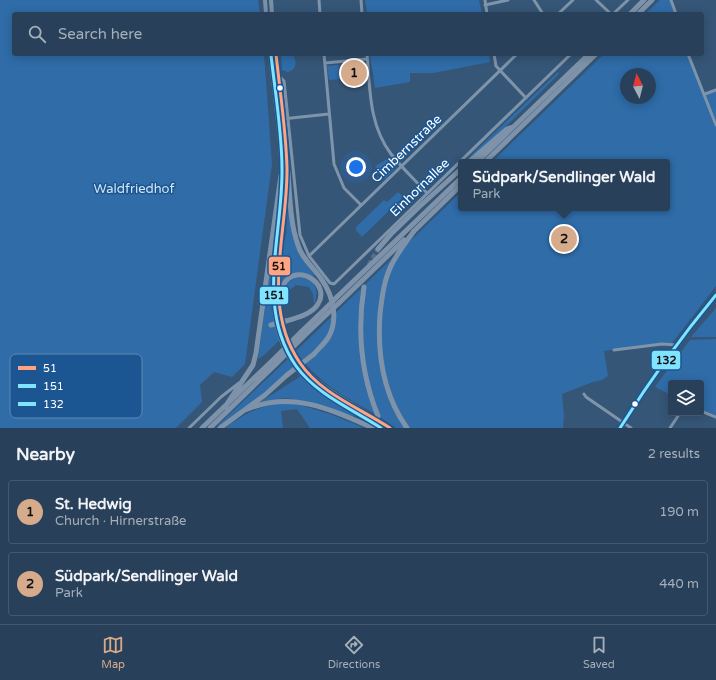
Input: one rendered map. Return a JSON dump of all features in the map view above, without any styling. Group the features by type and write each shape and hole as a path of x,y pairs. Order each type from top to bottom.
{"highway":[{"path":"632,12 644,0"},
{"path":"640,12 652,0"},
{"path":"480,159 587,56"},
{"path":"488,159 594,56"},
{"path":"472,159 507,129 515,126"},
{"path":"220,428 265,395 287,375 314,354 328,337 333,322 333,308 326,288 322,280 304,258 294,235 288,173 290,168"},
{"path":"378,249 391,234 458,172"},
{"path":"225,406 253,365 256,353 281,175"},
{"path":"302,335 326,315 338,300 458,181"},
{"path":"210,428 302,335 325,309 338,300 414,231 458,188"},
{"path":"407,428 393,405 383,377 379,352 379,332 381,301 385,281 397,255 414,231"},
{"path":"260,325 272,325 286,321 302,316 312,310 318,303 320,297 318,284 303,274 289,278 283,284 280,291 279,309"},
{"path":"364,286 360,320 362,362 369,392 378,416"},
{"path":"202,428 275,362"},
{"path":"245,410 264,403 292,401 334,412 373,428"}],"main road":[{"path":"265,0 266,12"},
{"path":"271,0 272,12"},
{"path":"270,56 280,142 282,196 272,287 275,318 280,335 285,348 296,367 316,388 334,401 380,428"},
{"path":"276,56 290,168 278,267 279,309 285,331 289,344 300,364 320,384 338,397 390,428"},
{"path":"620,428 644,390 716,295"}],"street":[{"path":"319,0 320,12"},
{"path":"361,0 362,12"},
{"path":"484,0 487,12"},
{"path":"485,5 508,0"},
{"path":"534,0 542,12"},
{"path":"560,12 573,0"},
{"path":"596,0 610,12"},
{"path":"614,12 628,0"},
{"path":"671,0 675,12"},
{"path":"324,56 334,164 344,188 361,206"},
{"path":"494,56 496,66 526,98"},
{"name":"Cimbernstraße","path":"309,256 515,56"},
{"name":"Einhornallee","path":"462,159 569,56"},
{"path":"689,56 716,125"},
{"path":"325,63 367,59 371,101 376,125 386,147 427,193"},
{"path":"705,94 716,90"},
{"path":"285,119 329,114"},
{"name":"Einhornallee","path":"309,256 330,283 334,284 458,163"},
{"path":"290,168 300,236 309,256"},
{"path":"614,350 662,344 677,345"},
{"path":"189,428 221,397 244,379"},
{"path":"584,394 586,397 631,428"},
{"path":"704,412 716,417"},
{"path":"670,428 678,416"}],"green space":[{"name":"Waldfriedhof","path":"0,0 258,0 260,12 12,12 12,56 264,56 272,164 245,364 232,377 214,372 200,385 202,402 176,428 0,428"},
{"path":"365,0 479,0 482,12 367,12"},
{"path":"660,0 670,0 673,12 647,12"},
{"path":"281,56 293,56 295,67 288,72 282,70"},
{"path":"370,56 489,56 490,62 433,73 410,73 410,82 375,88"},
{"path":"602,56 688,56 703,95 716,91 716,286 672,343 604,351 608,376 602,380 562,394 564,415 563,428 396,428 382,418 342,395 318,377 296,351 458,195 458,211 670,211 670,159 495,159"},
{"path":"339,65 341,79 329,80 327,66"},
{"path":"558,72 559,74 498,134 469,159 467,159"},
{"path":"389,158 396,167 385,179 375,166"},
{"path":"398,192 402,196 401,199 362,237 356,230 356,227 384,200 387,202"},
{"path":"288,206 293,235 296,243 303,258 315,275 298,273 290,275 279,286 286,234"},
{"path":"272,254 270,302 274,322 280,340 258,359"},
{"path":"297,277 308,280 314,284 316,288 315,303 313,294 309,287 296,285 288,291 284,302 282,303 285,287 289,282"},
{"path":"716,308 716,337 691,337"},
{"path":"716,339 716,415 704,410 704,380 668,380 668,394 655,387 690,340"},
{"path":"288,359 296,371 219,426 218,425"},
{"path":"301,376 355,415 352,417 300,400 285,398 264,402 262,401"},
{"path":"278,403 294,403 333,415 364,428 310,428 297,409 281,411 283,428 225,428 250,412"}],"tunnel":[{"path":"369,265 378,249"}],"transit line":[{"name":"151","path":"271,56 282,155 281,194 274,270 274,295 277,320 284,343 296,366 304,376 324,393 381,428"},
{"name":"51","path":"276,56 287,168 279,268 279,293 281,317 288,341 300,363 319,383 342,400 390,428"},
{"name":"132","path":"620,428 666,360 716,295"}],"place":[{"name":"St. Hedwig","path":"354,73"},
{"name":"Südpark/Sendlinger Wald","path":"564,239"}]}
